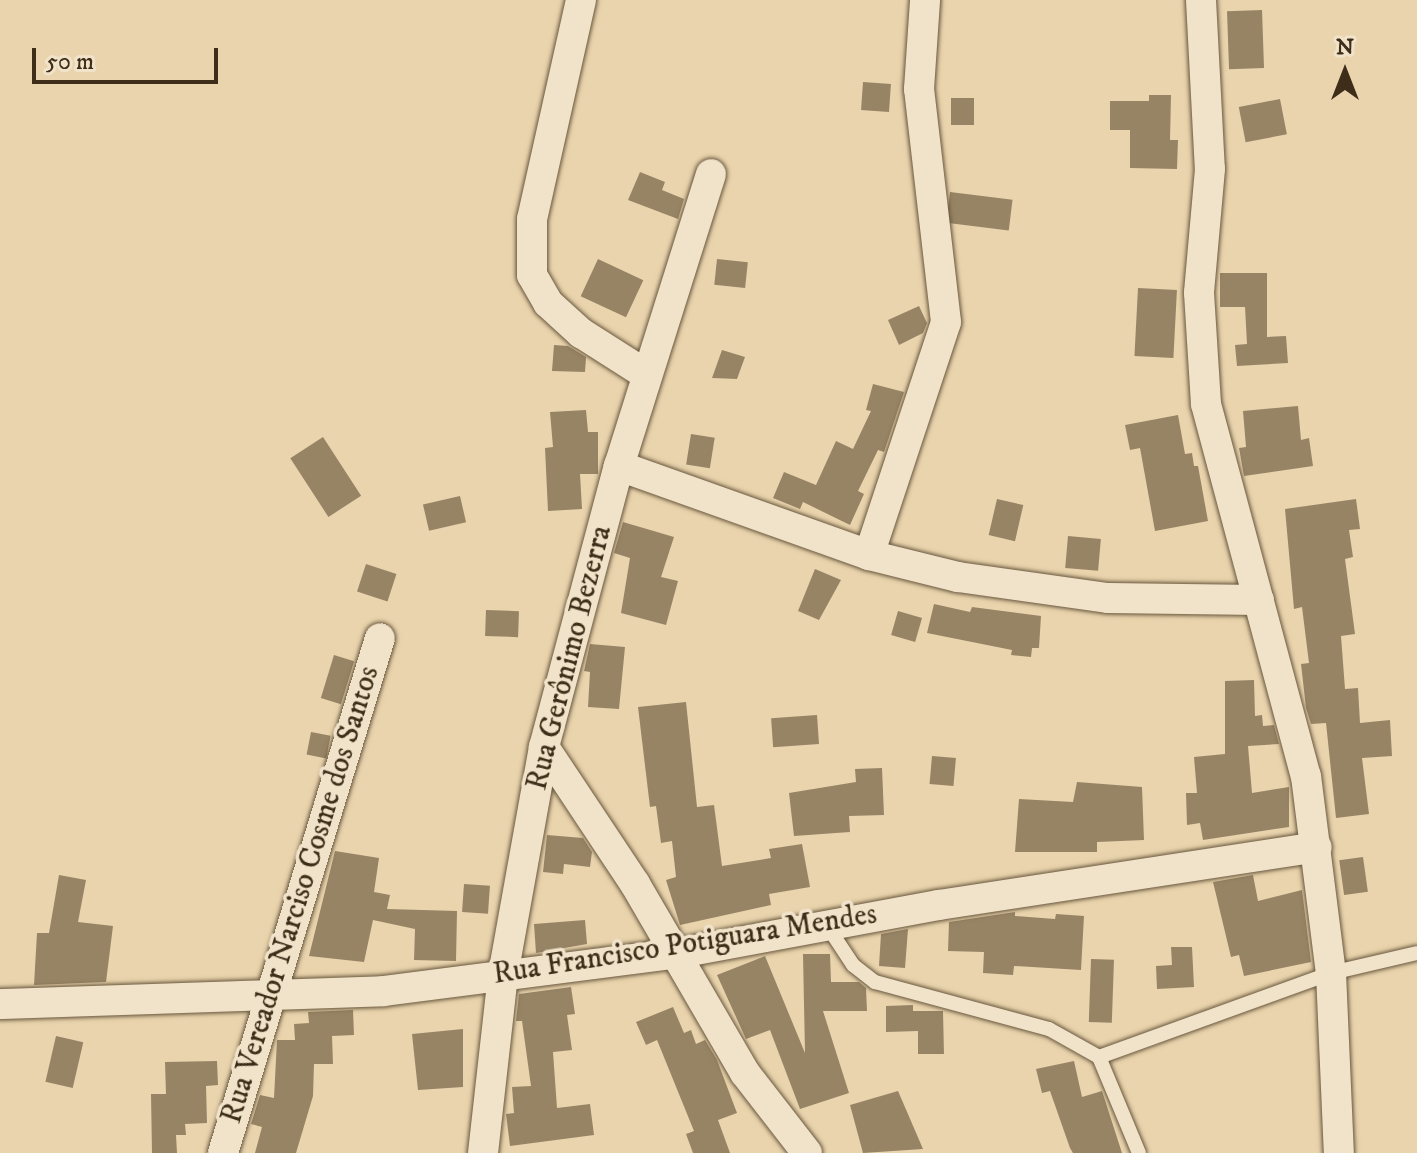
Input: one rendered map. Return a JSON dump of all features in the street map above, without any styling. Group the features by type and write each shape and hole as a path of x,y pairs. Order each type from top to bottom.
{"street":[{"path":"581,0 532,219 532,275 548,303 581,333 647,375"},
{"path":"869,555 946,322 919,89 925,0"},
{"path":"1201,0 1210,169 1199,342 1206,404 1291,707 1317,847 1331,973 1339,1153"},
{"name":"Rua Gerônimo Bezerra","path":"483,1153 503,975 544,747 619,466 711,174"},
{"path":"619,466 869,555 1045,592 1259,600"},
{"name":"Rua Vereador Narciso Cosme dos Santos","path":"223,1153 380,638"},
{"path":"544,747 605,837 779,1139 807,1153"},
{"name":"Rua Francisco Potiguara Mendes","path":"0,1004 384,991 674,954 826,924 1317,847"}],"lane":[{"path":"826,924 853,965 875,982 1049,1029 1099,1057 1139,1153"},
{"path":"1099,1057 1331,973 1417,953"}],"building":[{"path":"1262,10 1264,68 1229,69 1227,11"},
{"path":"863,82 891,84 889,112 861,110"},
{"path":"1149,95 1171,95 1170,140 1178,140 1177,169 1130,168 1130,130 1110,130 1110,101 1149,101"},
{"path":"951,98 974,98 974,125 951,125"},
{"path":"1280,99 1287,134 1246,142 1239,107"},
{"path":"640,172 665,182 662,190 684,199 678,219 628,200"},
{"path":"950,192 1013,200 1009,230 946,223"},
{"path":"598,259 643,280 626,317 581,296"},
{"path":"717,259 748,262 745,288 714,285"},
{"path":"1220,273 1267,273 1267,337 1286,336 1288,363 1237,366 1235,345 1247,344 1245,307 1220,307"},
{"path":"1138,288 1177,290 1173,358 1134,356"},
{"path":"919,306 927,323 923,333 899,345 888,320"},
{"path":"554,345 568,346 586,357 585,372 552,371"},
{"path":"722,350 745,357 737,379 712,378"},
{"path":"873,384 904,392 884,452 878,450 858,491 864,494 850,525 803,502 800,509 773,498 784,472 816,485 836,441 853,449 871,411 866,410"},
{"path":"1298,406 1301,440 1309,438 1313,466 1244,476 1239,448 1246,447 1243,411"},
{"path":"586,410 588,432 598,432 598,474 580,474 582,509 548,511 545,448 553,447 550,412"},
{"path":"1178,415 1185,454 1192,453 1194,466 1198,466 1208,521 1155,531 1140,448 1130,450 1125,425"},
{"path":"691,434 715,438 710,468 686,465"},
{"path":"323,437 361,496 328,517 290,458"},
{"path":"460,496 466,522 429,531 423,505"},
{"path":"997,499 1023,505 1015,541 989,535"},
{"path":"1356,499 1360,529 1349,530 1353,557 1345,559 1355,634 1341,636 1345,689 1358,688 1360,723 1390,720 1392,756 1362,758 1369,814 1336,818 1326,723 1311,724 1306,708 1301,664 1309,663 1302,607 1294,609 1285,509"},
{"path":"623,522 674,537 661,577 678,581 666,625 621,613 630,558 614,553"},
{"path":"1068,536 1101,539 1098,571 1065,568"},
{"path":"366,564 396,574 387,601 357,592"},
{"path":"815,569 841,580 819,620 798,611"},
{"path":"934,604 970,612 972,607 1041,616 1039,648 1032,648 1031,657 1011,655 1012,650 927,633"},
{"path":"486,610 519,611 518,637 485,636"},
{"path":"898,611 922,618 915,642 891,635"},
{"path":"590,644 625,647 619,709 588,707 590,672 584,671"},
{"path":"334,655 354,661 341,704 321,698"},
{"path":"1254,680 1255,716 1262,715 1263,726 1274,725 1279,744 1248,746 1252,793 1289,787 1289,827 1203,840 1200,823 1187,825 1186,793 1197,793 1194,757 1225,754 1225,681"},
{"path":"686,702 697,807 714,805 722,866 771,858 769,849 802,844 810,887 769,894 771,905 680,925 666,880 676,877 672,841 661,843 656,806 650,807 638,707"},
{"path":"817,715 819,744 773,747 771,718"},
{"path":"311,732 331,736 326,758 307,755"},
{"path":"932,756 956,758 953,786 930,784"},
{"path":"882,768 884,815 849,816 850,832 794,836 789,793 856,782 855,769"},
{"path":"1077,782 1142,787 1144,840 1097,842 1097,852 1015,852 1019,799 1073,802"},
{"path":"547,835 583,838 592,852 590,867 564,864 563,874 543,872"},
{"path":"335,851 379,858 374,892 390,895 387,909 457,911 456,961 414,960 415,929 373,920 364,962 309,956"},
{"path":"1363,857 1368,892 1344,895 1339,860"},
{"path":"59,875 86,880 78,922 113,926 106,982 34,985 37,933 49,933"},
{"path":"1253,875 1258,901 1302,890 1311,962 1244,976 1239,955 1231,957 1213,882"},
{"path":"464,884 490,886 488,914 462,912"},
{"path":"1015,912 1015,916 1055,919 1056,914 1084,916 1081,970 1014,966 1013,975 983,973 984,952 948,951 949,922"},
{"path":"585,920 587,944 536,953 534,924"},
{"path":"908,929 905,968 879,966 881,934"},
{"path":"1171,947 1192,947 1194,987 1157,989 1156,966 1172,965"},
{"path":"803,954 830,954 831,982 859,982 866,988 867,1011 823,1011 849,1093 800,1109 770,1030 746,1039 717,975 765,956 805,1053"},
{"path":"1091,959 1114,960 1112,1023 1089,1022"},
{"path":"571,987 575,1014 567,1015 572,1050 553,1052 557,1108 590,1104 594,1135 510,1146 506,1114 514,1113 512,1087 531,1086 522,1021 516,1021 519,994"},
{"path":"913,1005 913,1011 943,1011 944,1054 918,1054 918,1031 886,1032 886,1006"},
{"path":"673,1007 684,1033 691,1030 696,1044 705,1040 717,1060 737,1113 718,1120 730,1153 693,1153 686,1134 694,1131 657,1040 646,1045 636,1022"},
{"path":"353,1010 354,1035 332,1036 333,1064 314,1064 313,1096 296,1153 255,1153 262,1127 251,1124 260,1095 274,1098 277,1040 295,1040 294,1024 309,1023 308,1012"},
{"path":"463,1029 463,1087 418,1090 412,1034"},
{"path":"56,1036 83,1042 73,1088 45,1082"},
{"path":"217,1061 218,1085 206,1086 207,1123 185,1124 186,1135 176,1135 177,1153 152,1153 151,1094 166,1094 165,1062"},
{"path":"1074,1061 1082,1097 1102,1091 1122,1153 1073,1153 1070,1148 1050,1091 1042,1093 1036,1069"},
{"path":"898,1091 923,1149 863,1153 850,1105"}]}
